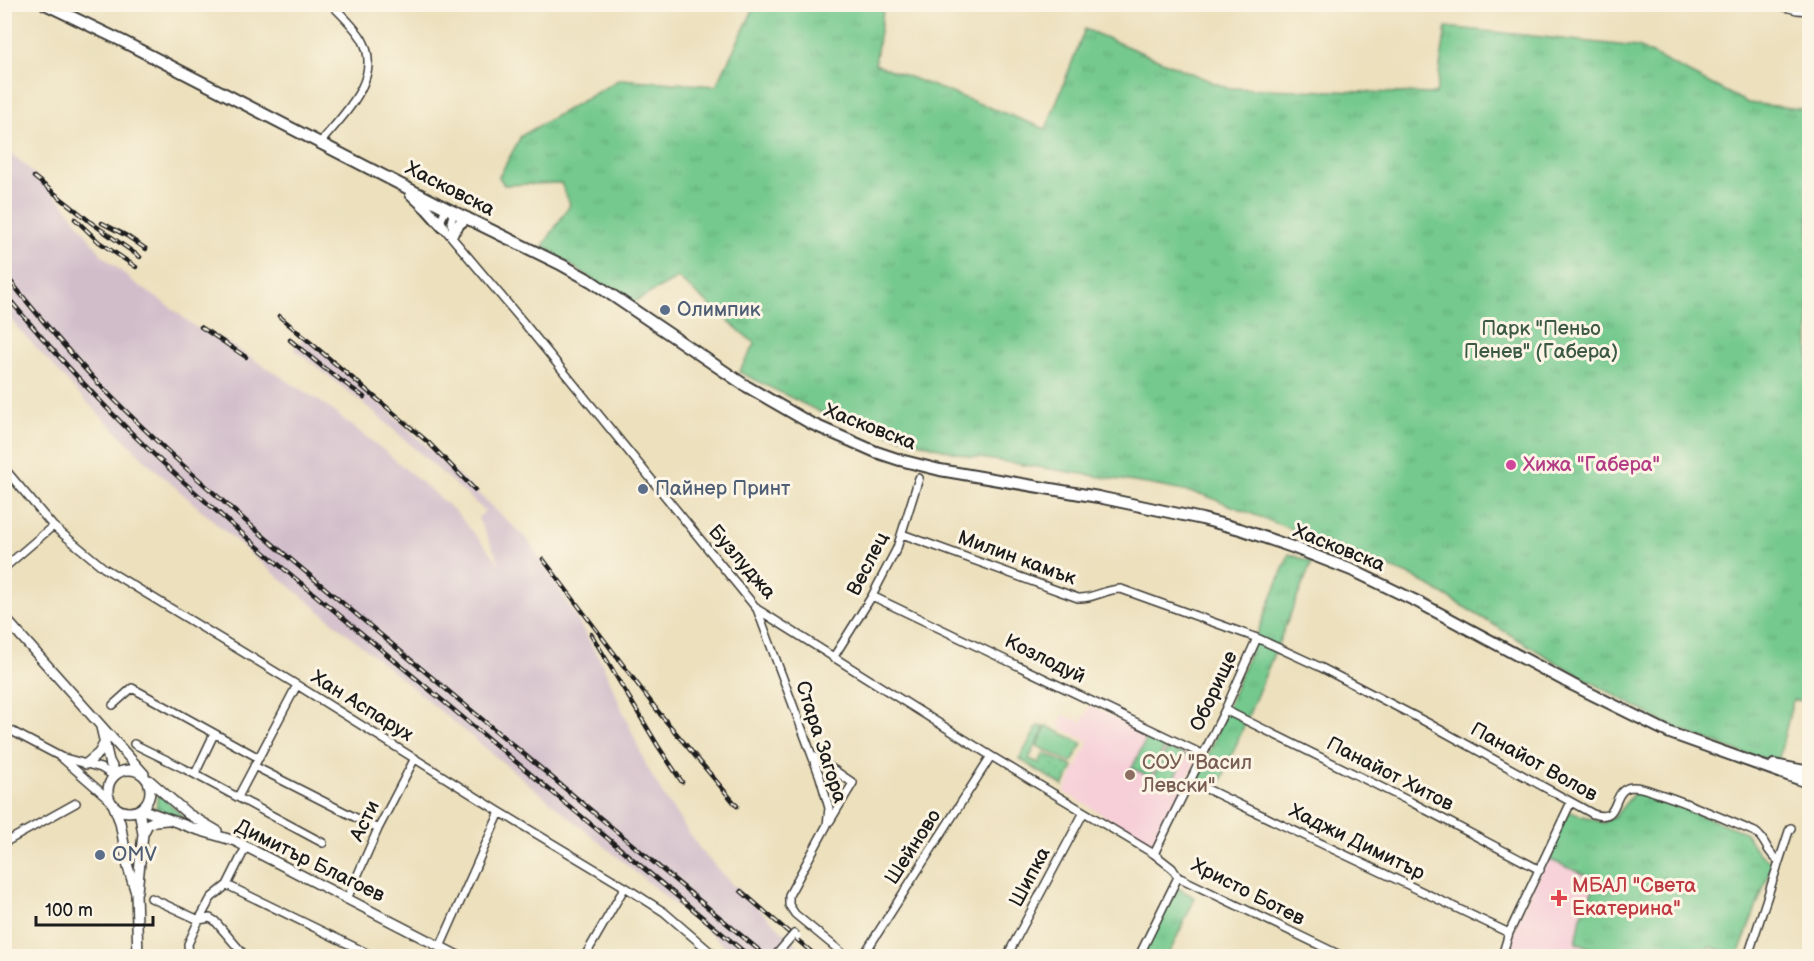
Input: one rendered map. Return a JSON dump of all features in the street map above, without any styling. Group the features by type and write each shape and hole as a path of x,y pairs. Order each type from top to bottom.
{"main road":[{"name":"Хасковска","path":"45,4 562,265 591,281 737,380 810,423 876,452 931,468 1108,499 1202,519 1274,540 1354,571 1442,614 1639,719 1732,757 1809,783"},
{"path":"394,181 414,196 451,234 467,218"},
{"name":"Хасковска","path":"1732,757 1809,772"}],"street":[{"path":"320,143 357,98 366,76 367,65 367,52 362,39 331,4"},
{"path":"1773,4 1809,11"},
{"path":"450,210 451,234"},
{"path":"450,210 441,220 451,234"},
{"name":"Бузлуджа","path":"451,234 757,609 1084,812"},
{"name":"Хан Аспарух","path":"4,468 53,526 104,568 625,887 664,912 716,957"},
{"name":"Веслец","path":"833,658 872,596 897,548 920,478"},
{"path":"4,568 53,526"},
{"name":"Милин камък","path":"902,534 1078,598 1121,589 1257,638"},
{"name":"Козлодуй","path":"872,596 1203,753"},
{"name":"Стара Загора","path":"757,609 812,755 829,808 827,825 789,895 789,905 795,914 846,957"},
{"path":"4,617 145,776 188,814 235,841"},
{"name":"Оборище","path":"1154,854 1225,710 1257,638"},
{"name":"Панайот Волов","path":"1257,638 1383,699 1593,814 1601,817 1607,816 1611,813 1619,795 1630,787 1640,788 1674,798 1755,832 1764,840 1768,852 1779,861"},
{"path":"238,797 297,685"},
{"path":"113,705 132,688 259,758"},
{"name":"Панайот Хитов","path":"1225,710 1413,803 1540,870"},
{"path":"100,724 109,761 115,775"},
{"path":"4,727 61,757 101,768 115,775"},
{"path":"195,774 214,734"},
{"path":"86,764 99,753 105,742"},
{"path":"134,744 323,843"},
{"path":"812,755 853,783 827,825"},
{"name":"Шейново","path":"863,957 991,756"},
{"path":"61,757 112,802 125,812 140,809 146,804 151,791 145,776 133,769 126,769 115,775 108,787 112,802 120,822 128,867 136,893"},
{"name":"Асти","path":"347,899 378,829 415,758"},
{"path":"254,766 378,829"},
{"name":"Хаджи Димитър","path":"1190,781 1509,933"},
{"path":"1502,957 1509,933 1571,802"},
{"path":"4,843 76,803"},
{"path":"140,809 144,834"},
{"name":"Димитър Благоев","path":"140,809 235,841 454,956"},
{"path":"440,947 500,812"},
{"name":"Христо Ботев","path":"1084,812 1154,854 1172,868 1178,877 1342,957"},
{"name":"Шипка","path":"1007,957 1084,812"},
{"path":"138,957 136,893 144,834 148,824 170,820"},
{"path":"1748,957 1788,831 1791,828"},
{"path":"189,957 188,944 199,920 211,898 227,885 246,847"},
{"path":"1139,957 1178,877"},
{"path":"227,885 373,957"},
{"path":"585,957 625,887"},
{"path":"151,898 199,920 210,918 215,921 245,957"},
{"path":"775,957 794,934 797,936"},
{"path":"4,952 7,957"}],"shaded area":[{"path":"4,148 25,165 64,204 102,255 136,284 194,326 225,341 324,404 387,453 455,511 501,565 478,518 485,511 369,408 294,349 304,337 375,398 528,540 559,588 603,665 647,767 665,798 702,852 732,884 809,956 737,956 252,555 149,464 79,394 5,311"},
{"name":"СОУ \"Васил Левски\"","path":"1090,706 1197,758 1155,845 1064,792 1089,742 1058,726 1063,715 1082,722"},
{"name":"МБАЛ \"Света Екатерина\"","path":"1546,858 1597,880 1581,916 1576,942 1615,956 1505,956 1509,939"}],"green space":[{"name":"Парк \"Пеньо Пенев\" (Габера)","path":"756,4 884,5 875,64 1046,129 1085,29 1227,88 1436,94 1446,27 1638,47 1748,103 1809,110 1809,701 1793,700 1778,762 1741,753 1670,726 1554,661 1416,578 1204,495 967,456 830,417 739,372 755,344 678,278 632,303 616,295 543,246 570,205 561,183 504,185 499,177 521,136 620,79 716,86"},
{"path":"1289,554 1312,562 1217,791 1198,781"},
{"path":"1038,726 1045,727 1029,759 1039,763 1044,753 1074,767 1063,786 1019,759"},
{"path":"1047,726 1082,743 1072,763 1037,746"},
{"path":"1147,737 1165,746 1150,777 1132,768"},
{"path":"1168,747 1185,755 1170,786 1153,778"},
{"path":"1636,791 1745,832 1758,853 1773,863 1738,955 1710,947 1708,955 1690,951 1688,956 1615,956 1576,943 1581,916 1597,880 1546,858 1567,811 1604,823 1615,816"},
{"path":"158,792 187,820 156,808"},
{"path":"1174,885 1195,898 1168,956 1139,956"}],"railway":[{"path":"34,177 93,224 140,257"},
{"path":"75,219 99,242 136,267"},
{"path":"102,223 146,249"},
{"path":"4,273 98,383 167,451 313,578 766,956"},
{"path":"4,293 109,411 204,500 749,956"},
{"path":"279,316 429,443 475,490"},
{"path":"201,327 246,357"},
{"path":"290,340 364,397"},
{"path":"543,559 660,714 737,806"},
{"path":"591,634 682,782"},
{"path":"741,891 816,956"}],"place":[{"name":"Олимпик","path":"665,310"},
{"name":"Хижа \"Габера\"","path":"1511,465"},
{"name":"Пайнер Принт","path":"643,489"},
{"name":"СОУ \"Васил Левски\"","path":"1130,775"},
{"name":"OMV","path":"100,855"},
{"name":"МБАЛ \"Света Екатерина\"","path":"1559,898"}]}
